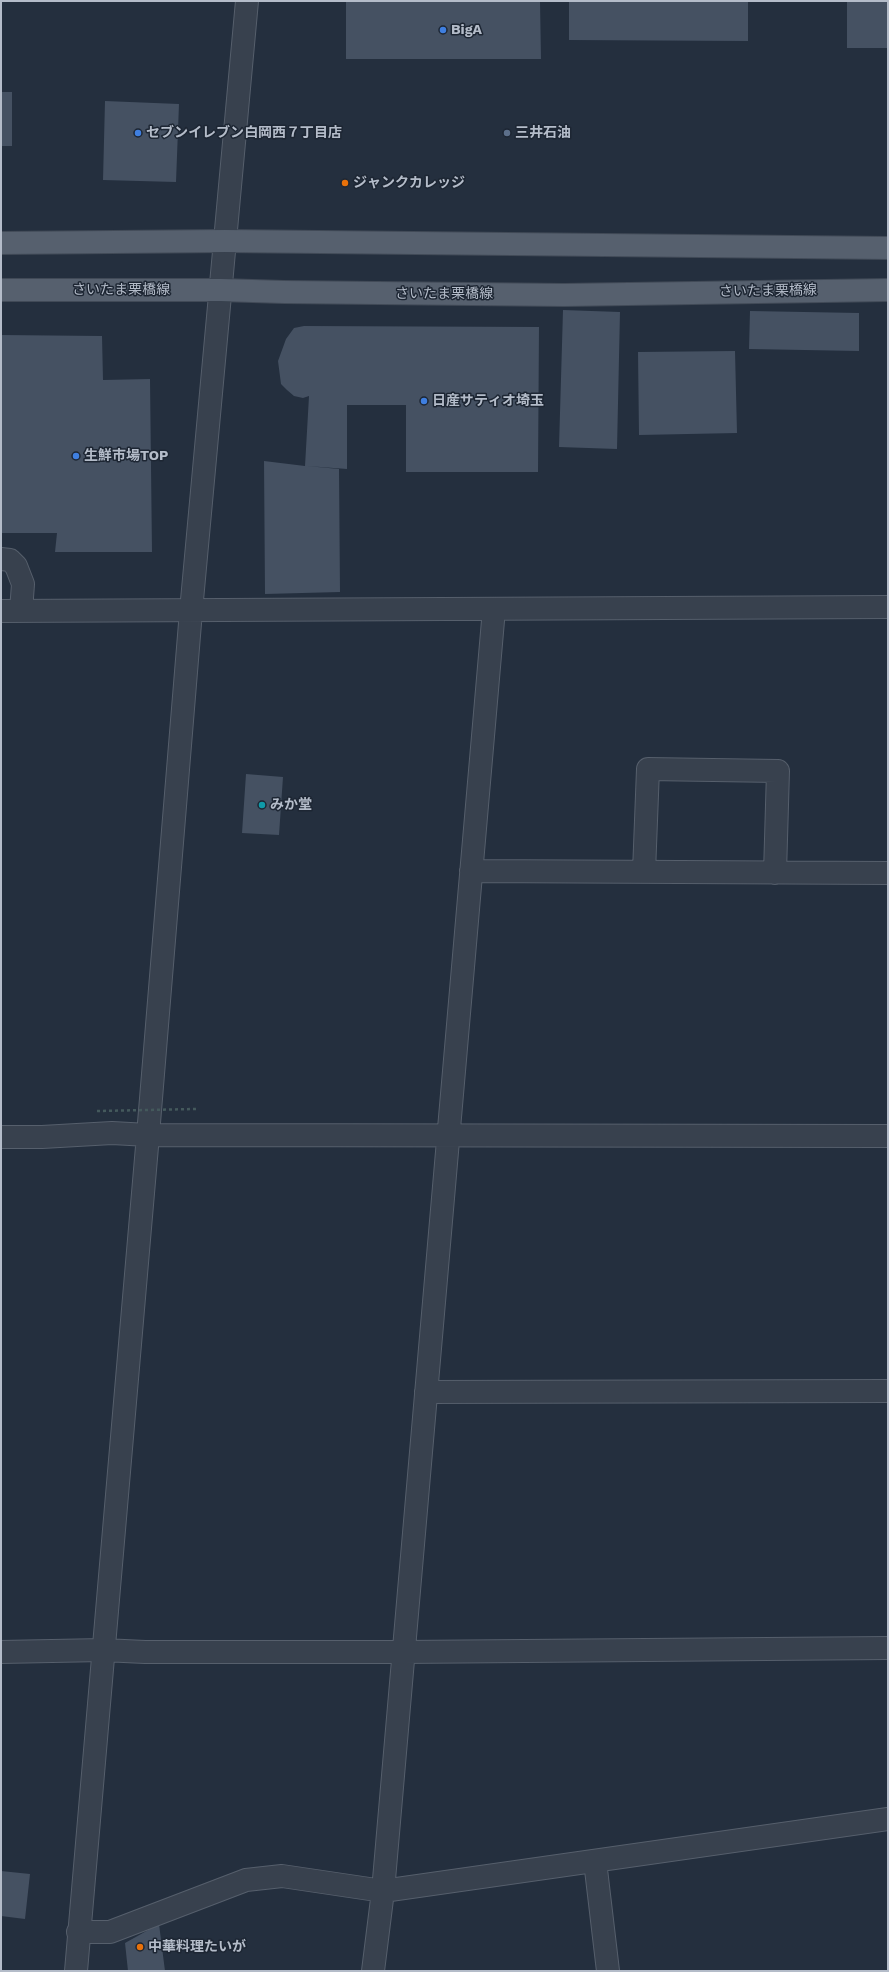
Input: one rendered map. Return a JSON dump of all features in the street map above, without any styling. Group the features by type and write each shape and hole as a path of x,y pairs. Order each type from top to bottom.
{"main road":[{"path":"1,243 225,241 888,248"},
{"name":"さいたま栗橋線","path":"1,290 221,290 564,295 888,290"}],"street":[{"path":"76,1971 78,1932 148,1134 191,612 247,1"},
{"path":"1,559 10,560 16,566 23,584 11,611 191,612 888,606"},
{"path":"373,1971 383,1892 494,610"},
{"path":"644,872 648,769 778,771 775,873"},
{"path":"471,871 888,874"},
{"path":"1,1137 42,1137 112,1132 148,1134 888,1136"},
{"path":"426,1392 888,1391"},
{"path":"1,1652 103,1650 145,1652 403,1652 888,1648"},
{"path":"78,1932 110,1932 246,1880 282,1876 383,1892 888,1819"},
{"path":"595,1861 608,1971"}],"path":[{"path":"96,1111 196,1110"}],"building":[{"name":"BigA","path":"346,1 540,1 541,59 346,59"},
{"path":"569,1 748,1 748,41 569,40"},
{"path":"847,1 888,1 888,48 847,48"},
{"path":"1,92 12,92 12,146 1,146"},
{"path":"105,101 179,104 176,182 103,180"},
{"path":"563,310 620,312 617,449 559,447"},
{"path":"750,311 859,313 859,351 749,349"},
{"name":"日産サティオ埼玉","path":"304,326 539,327 538,472 406,472 406,405 347,405 347,469 307,466 339,469 340,592 265,594 264,461 305,466 309,396 303,398 294,396 281,384 278,361 286,339 294,328"},
{"name":"生鮮市場TOP","path":"1,335 102,336 103,380 150,379 152,552 55,552 57,533 1,533"},
{"path":"735,351 737,433 639,435 638,352"},
{"name":"みか堂","path":"246,774 283,777 279,835 242,833"},
{"path":"1,1871 30,1874 25,1919 1,1916"},
{"path":"159,1924 165,1971 128,1971 125,1943"}],"place":[{"name":"BigA","path":"443,30"},
{"name":"セブンイレブン白岡西７丁目店","path":"138,133"},
{"name":"三井石油","path":"507,133"},
{"name":"ジャンクカレッジ","path":"345,183"},
{"name":"日産サティオ埼玉","path":"424,401"},
{"name":"生鮮市場TOP","path":"76,456"},
{"name":"みか堂","path":"262,805"},
{"name":"中華料理たいが","path":"140,1947"}]}
